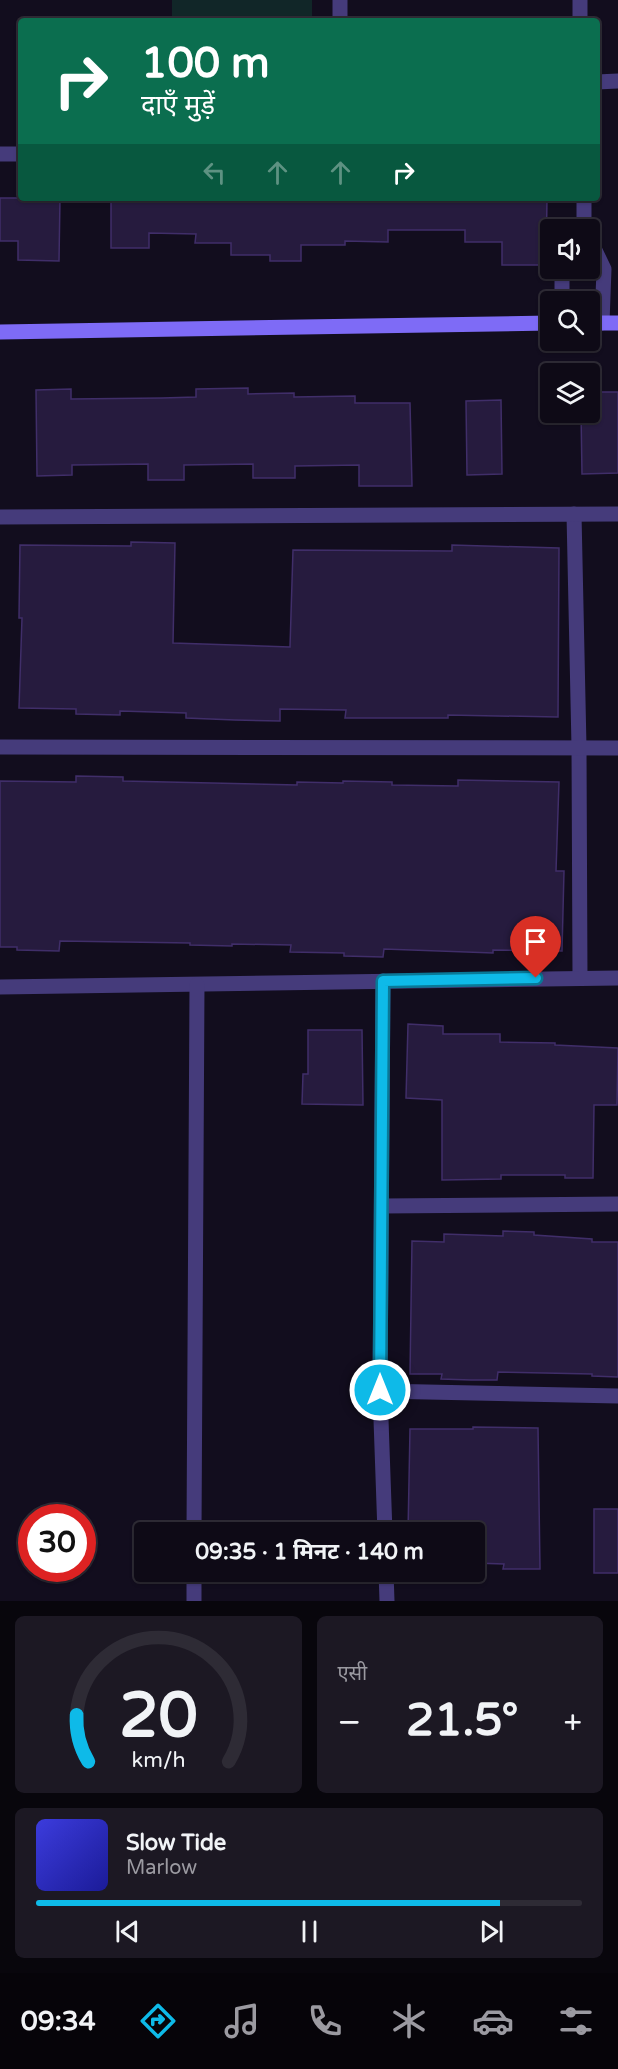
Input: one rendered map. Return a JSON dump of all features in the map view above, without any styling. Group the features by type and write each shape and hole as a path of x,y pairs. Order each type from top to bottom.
{"street":[{"path":"340,0 340,18"},
{"path":"580,0 580,18"},
{"path":"600,82 618,81"},
{"path":"0,154 18,154"},
{"path":"584,201 585,219"},
{"path":"600,261 604,269 600,296"},
{"path":"0,332 540,323"},
{"path":"600,323 618,323"},
{"path":"574,514 579,747 580,977"},
{"path":"0,517 618,514"},
{"path":"0,747 618,747"},
{"path":"0,987 618,978"},
{"path":"383,981 380,1390 385,1522"},
{"path":"195,1522 197,985"},
{"path":"382,1206 618,1204"},
{"path":"380,1390 618,1396"},
{"path":"194,1582 194,1601"},
{"path":"386,1582 387,1601"}],"green space":[{"path":"172,0 312,0 312,18 172,18"}],"building":[{"path":"0,198 18,198 18,201 60,201 59,261 18,260 18,241 0,241"},
{"path":"111,201 547,201 547,219 540,219 540,265 502,265 502,242 465,242 465,230 388,230 388,242 345,241 345,245 301,245 301,261 270,261 270,255 231,255 231,243 195,243 196,234 149,233 149,248 111,248"},
{"path":"248,388 248,394 294,393 294,397 355,396 355,403 410,403 412,486 359,486 359,465 295,466 295,478 253,478 253,464 184,465 184,480 148,480 148,464 72,465 72,475 37,476 36,390 71,389 71,399 196,397 196,389"},
{"path":"600,392 618,392 618,473 582,474 581,423 600,423"},
{"path":"501,400 502,474 467,475 466,401"},
{"path":"131,542 175,543 173,643 290,647 293,550 452,551 452,545 559,548 558,717 448,715 448,718 345,718 346,710 280,709 280,721 186,718 186,713 120,711 120,715 76,714 76,709 19,708 22,618 19,618 20,545 131,546"},
{"path":"76,776 123,777 123,781 297,785 297,782 343,783 343,781 392,782 392,785 458,786 458,780 559,782 556,871 564,871 562,951 493,950 493,953 384,949 383,957 344,956 344,953 290,952 291,945 232,944 232,946 60,941 59,951 17,950 17,947 0,947 0,781 76,782"},
{"path":"408,1024 443,1026 443,1034 500,1034 500,1042 618,1048 617,1105 594,1105 593,1178 565,1178 565,1175 501,1175 501,1179 442,1180 442,1100 406,1098"},
{"path":"308,1030 362,1030 363,1105 302,1104 303,1074 308,1074"},
{"path":"503,1231 592,1239 592,1242 618,1242 618,1377 592,1376 592,1374 498,1372 497,1380 471,1380 441,1379 442,1374 410,1374 412,1241 444,1242 444,1234 503,1236"},
{"path":"473,1427 538,1428 540,1569 503,1569 504,1564 485,1563 485,1522 408,1522 410,1429 473,1429"},
{"path":"594,1509 618,1509 618,1573 594,1573"}],"route":[{"path":"380,1390 383,981 536,978"}]}
